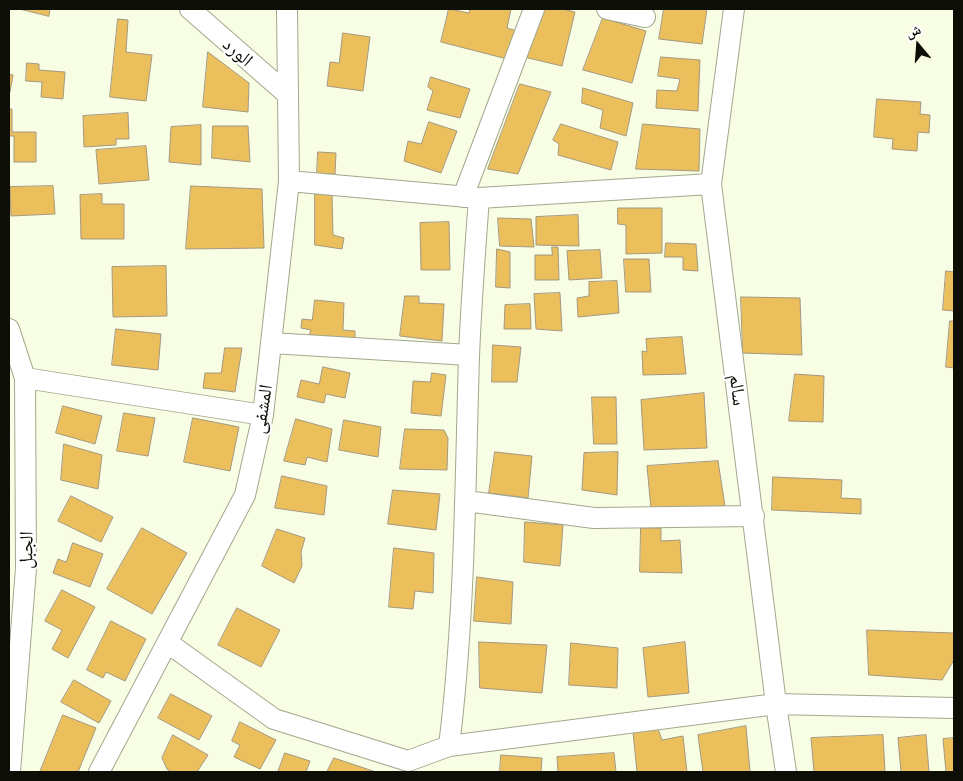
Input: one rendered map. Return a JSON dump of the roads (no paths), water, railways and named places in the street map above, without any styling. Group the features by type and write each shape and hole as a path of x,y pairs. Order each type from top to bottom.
{"street":[{"name":"الورد","path":"190,9 287,94"},
{"name":"المشفى","path":"99,772 245,495 263,414 289,180 287,9"},
{"path":"449,746 455,700 466,501 471,197 534,9"},
{"path":"607,9 644,17"},
{"name":"سالم","path":"734,9 711,184 786,772"},
{"path":"289,180 471,197 711,184"},
{"name":"الجبل","path":"9,329 25,378 26,568 10,772"},
{"path":"271,343 469,355"},
{"path":"25,378 263,414"},
{"path":"466,501 594,518 754,516"},
{"path":"168,643 274,718 408,761 449,746 776,704 954,708"}]}
